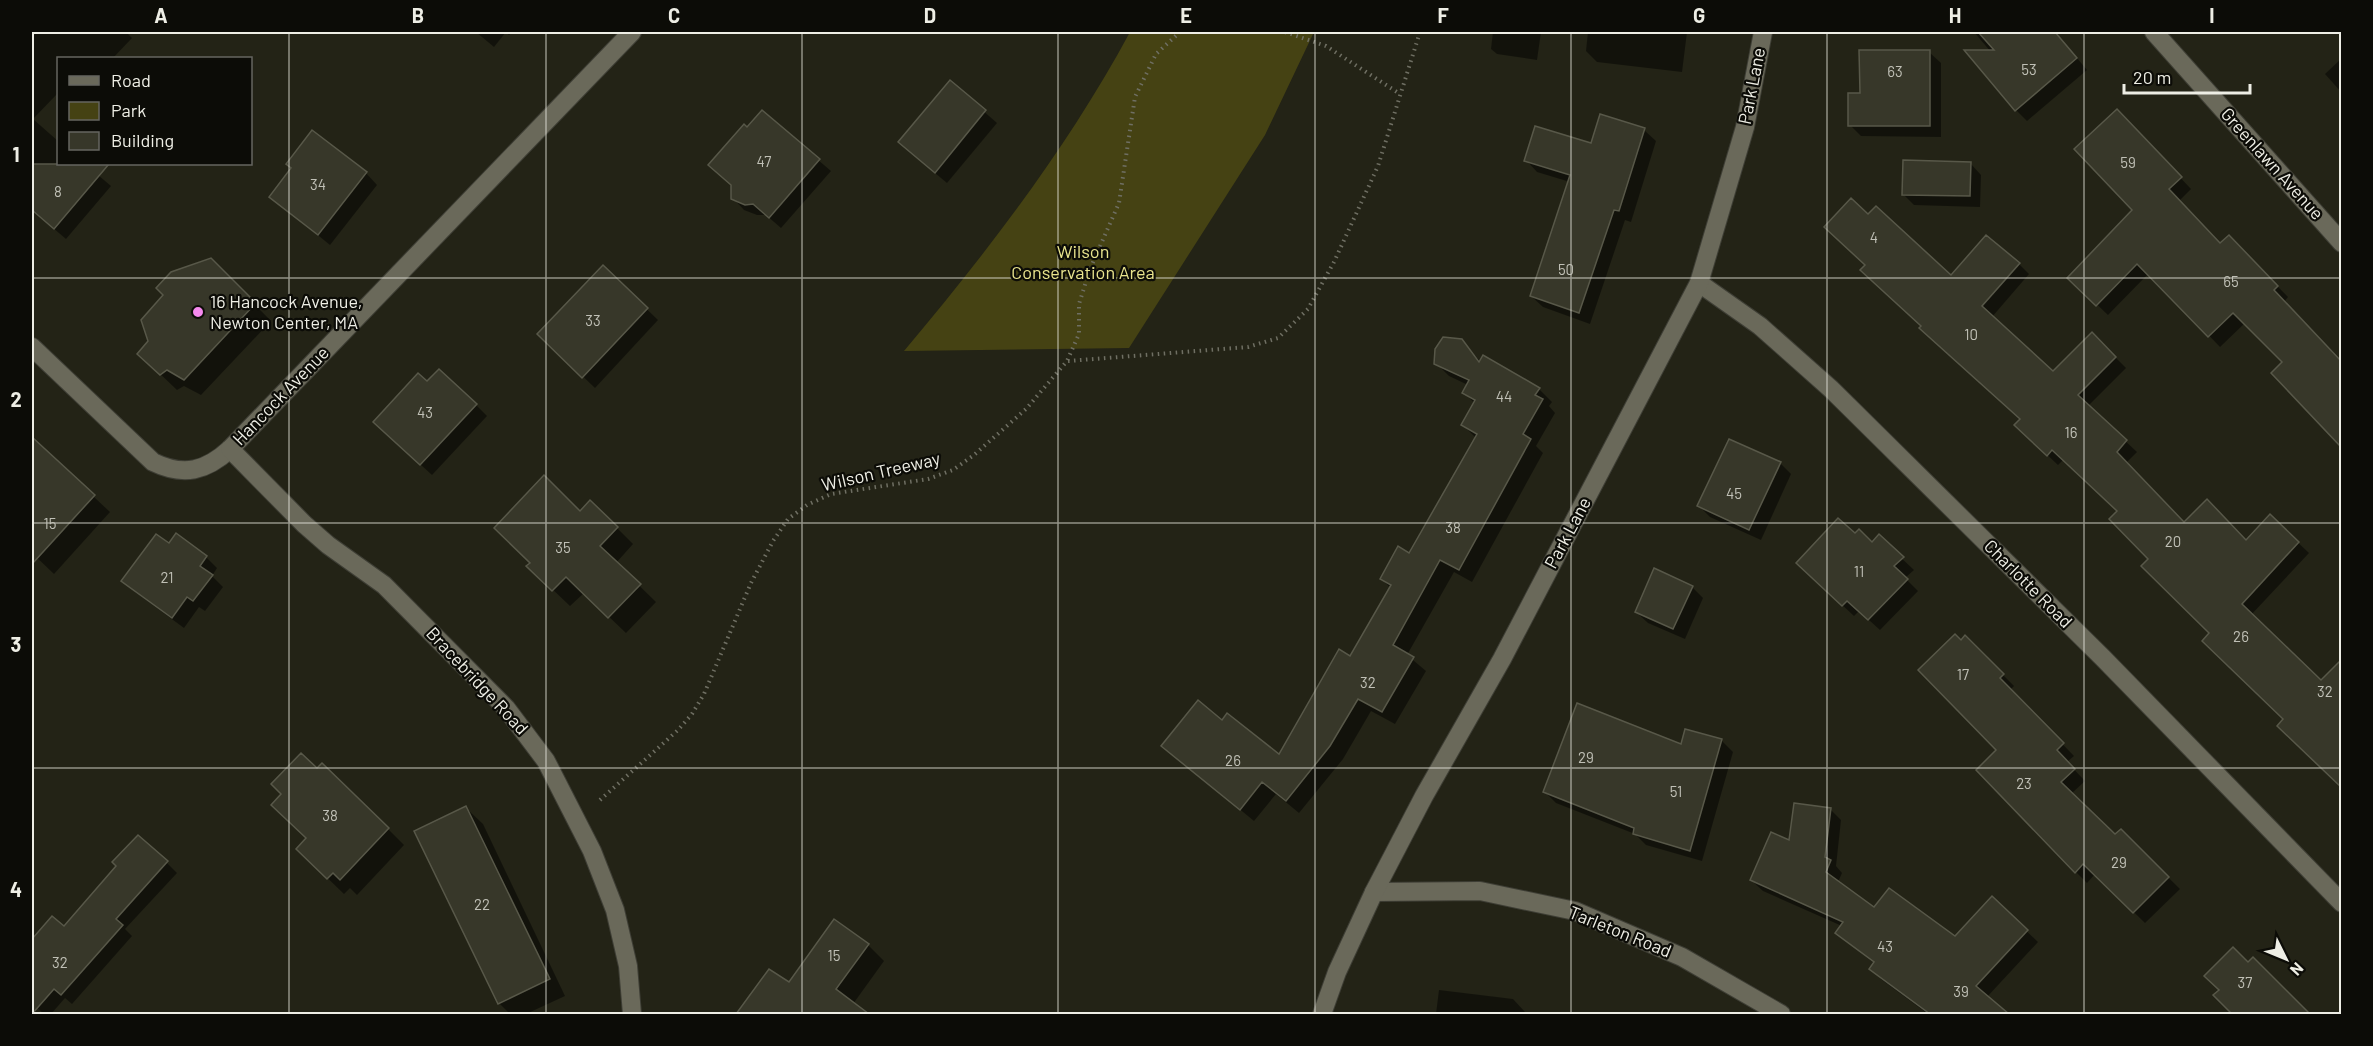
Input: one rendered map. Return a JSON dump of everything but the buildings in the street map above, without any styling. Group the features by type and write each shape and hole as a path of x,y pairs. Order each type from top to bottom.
{"street":[{"name":"Hancock Avenue","path":"32,347 143,454 164,467 175,470 200,469 219,459 230,449 632,32"},
{"name":"Park Lane","path":"1323,1014 1337,972 1374,892 1424,796 1502,659 1699,283 1745,127 1763,32"},
{"name":"Greenlawn Avenue","path":"2154,32 2342,243"},
{"name":"Charlotte Road","path":"1699,283 1760,326 1831,389 2103,658 2342,903"},
{"name":"Bracebridge Road","path":"230,449 304,524 328,545 384,585 488,688 546,761 578,821 615,910 628,966 632,1014"},
{"name":"Tarleton Road","path":"1374,892 1480,891 1575,911 1682,957 1781,1014"}],"path":[{"name":"Wilson Treeway","path":"578,821 641,761 678,730 692,714 704,694 751,583 788,519 807,505 831,494 928,479 953,470 974,455 1026,409 1067,361 1079,334 1079,304 1090,269 1119,203 1135,97 1156,54 1180,32"},
{"path":"1285,32 1326,46 1400,94"},
{"path":"1067,361 1248,347 1278,338 1308,309 1334,262 1378,166 1420,32"}],"green space":[{"name":"Wilson Conservation Area","path":"1130,32 1314,32 1265,135 1129,348 904,351 1025,197 1080,116"}],"place":[{"name":"16 Hancock Avenue, Newton Center, MA","path":"198,312"}]}
